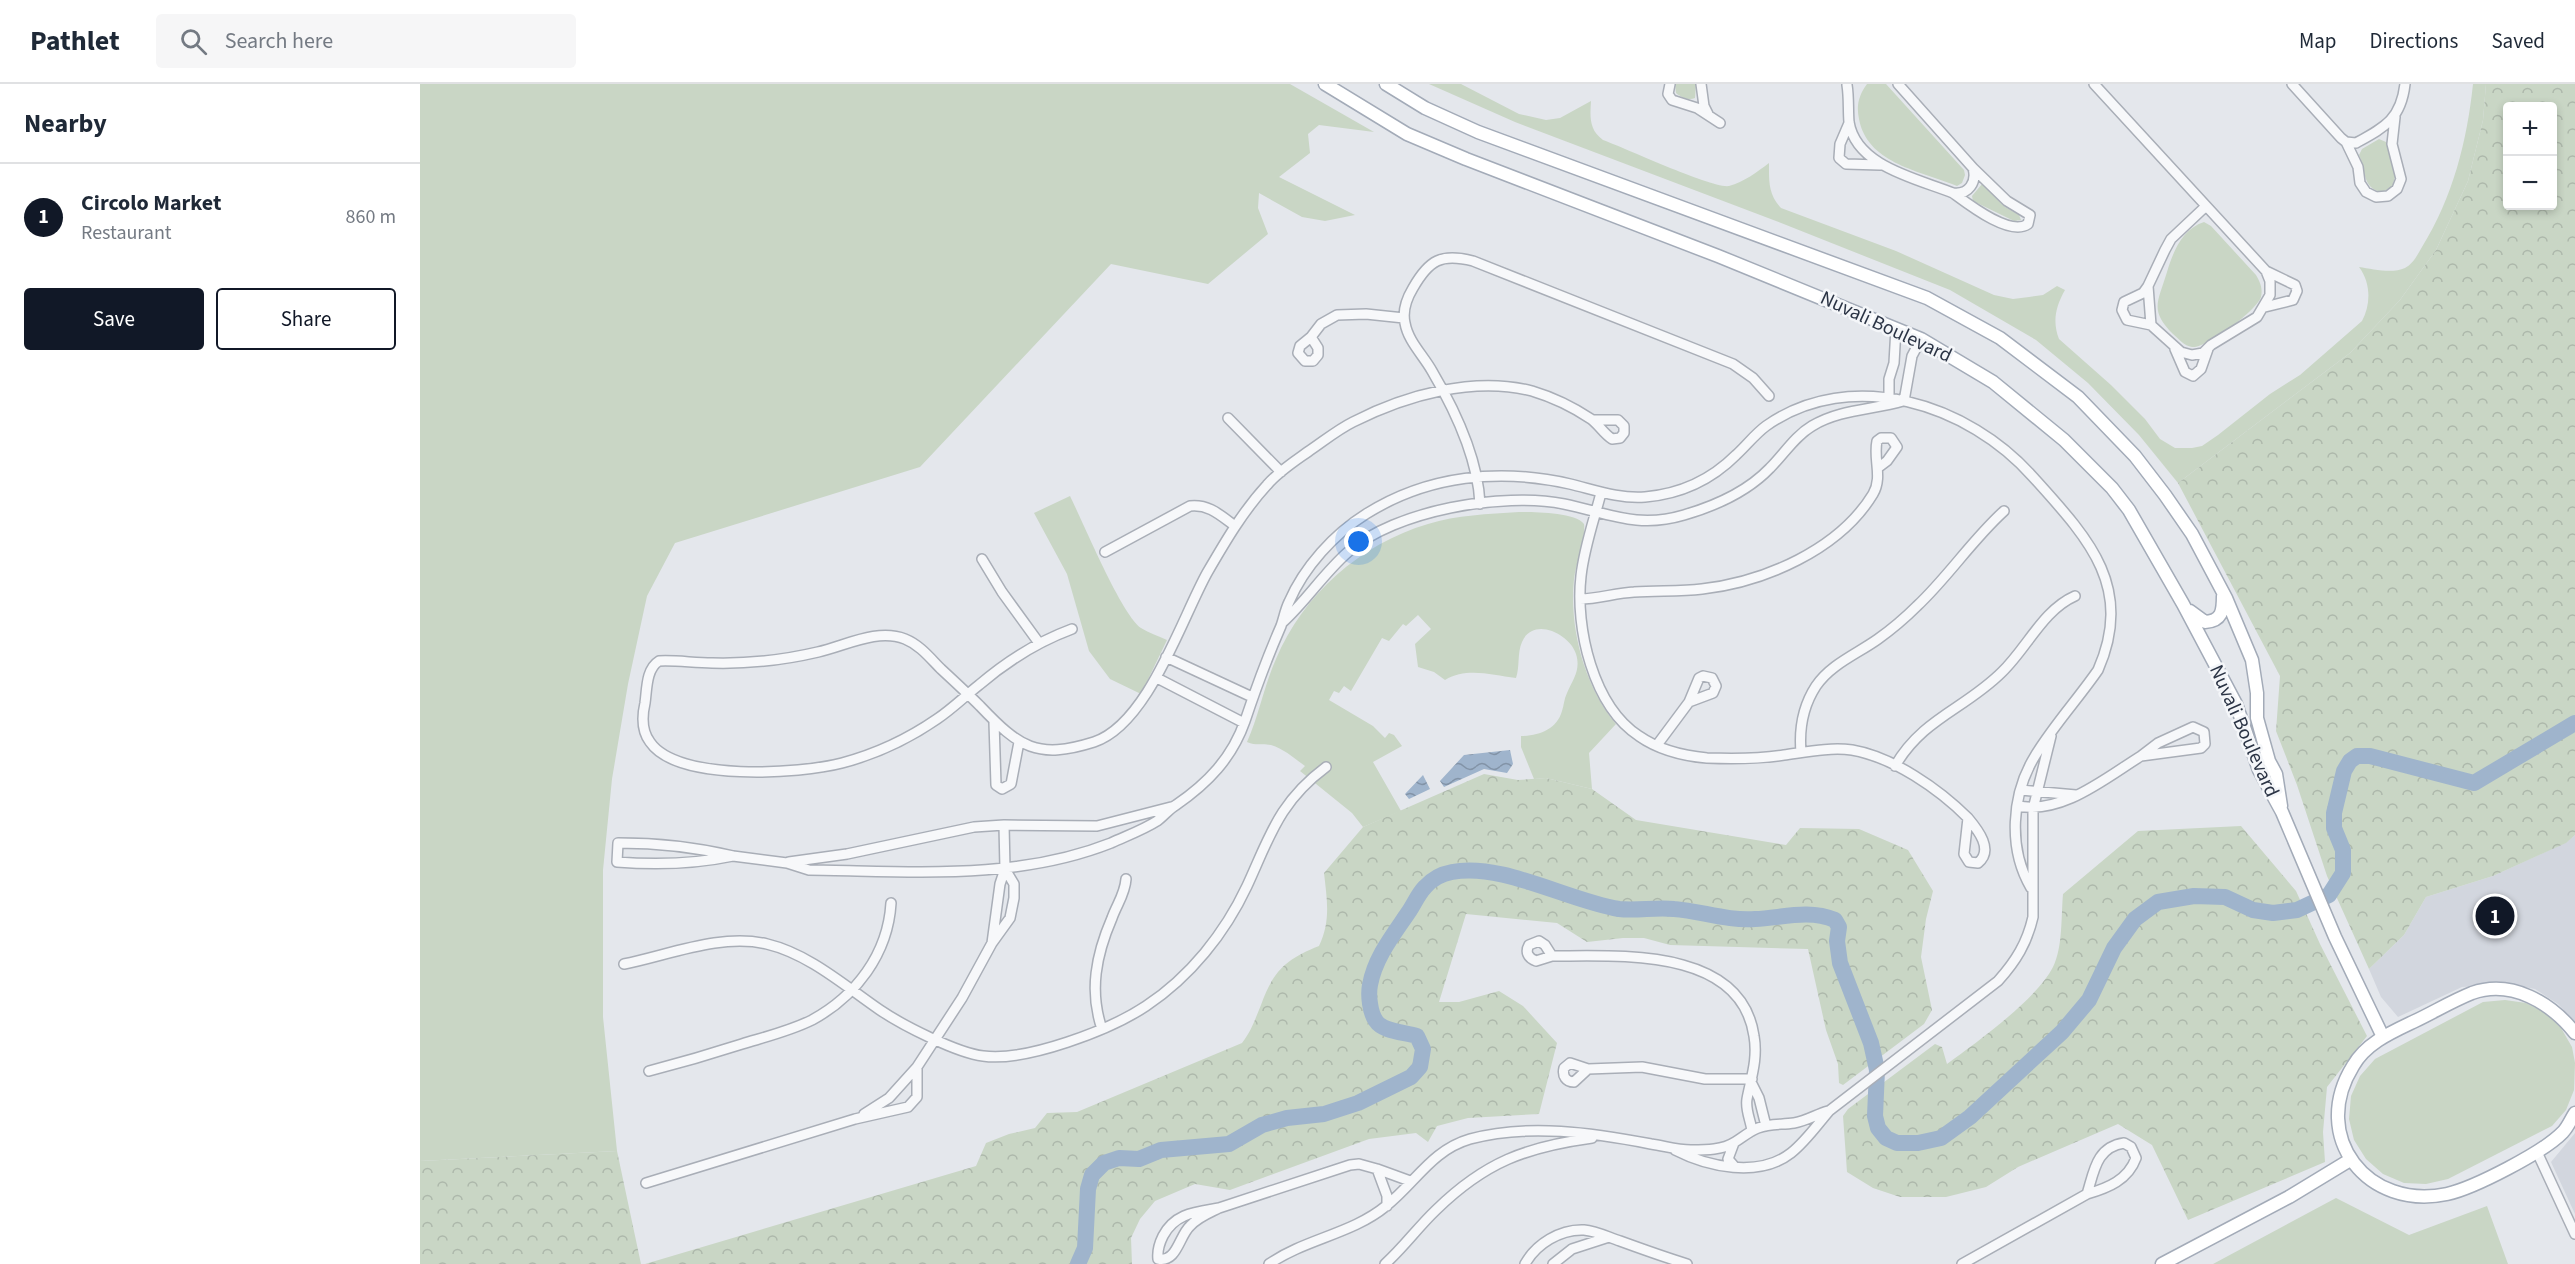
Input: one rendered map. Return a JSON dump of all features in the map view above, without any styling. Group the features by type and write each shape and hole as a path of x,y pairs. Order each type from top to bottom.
{"main road":[{"name":"Nuvali Boulevard","path":"1326,84 1407,134 1466,159 1707,251 1920,339 1993,382 2064,440 2112,488 2151,545 2183,604 2236,704 2259,770 2282,812 2335,937 2383,1037"},
{"name":"Nuvali Boulevard","path":"1386,84 1425,108 1478,132 1927,298 2000,338 2078,397 2135,456 2192,534 2223,593 2253,660 2257,718 2269,761 2276,774 2282,812"},
{"path":"2183,604 2196,617 2205,622 2215,622 2222,610 2223,593"},
{"path":"2575,1033 2564,1018 2547,1004 2526,994 2501,990 2474,993 2383,1037 2354,1063 2340,1091 2339,1128 2350,1160 2364,1176 2378,1186 2397,1194 2426,1198 2450,1194 2537,1152 2563,1131 2575,1113"},
{"path":"2162,1264 2289,1197 2350,1160"}],"street":[{"path":"1670,84 1668,94 1672,100 1698,108 1720,123"},
{"path":"1701,84 1704,106 1708,114"},
{"path":"1848,84 1850,123 1861,148 1882,166"},
{"path":"1850,123 1838,151 1841,161 1846,164 1866,163 1882,166 1953,193 1980,212 2011,227 2019,228 2028,224 2030,215 2028,212 2007,201 1973,168 1898,84"},
{"path":"2094,84 2266,271 2295,285 2297,295 2293,300 2262,307"},
{"path":"2292,84 2346,142 2358,167 2360,183 2366,192 2376,197 2388,196 2397,189 2401,179 2392,144 2395,117 2405,84"},
{"path":"2346,142 2356,143 2383,129 2395,117"},
{"path":"1953,193 1965,192 1972,185 1973,168"},
{"path":"2205,207 2171,239 2148,286 2139,295 2124,302 2122,310 2127,320 2151,325 2181,352 2192,356 2203,353 2211,345 2257,317 2270,295 2270,281 2266,271"},
{"path":"1480,504 1465,437 1444,391 1409,337 1404,318 1409,295 1419,275 1436,262 1459,258 1473,261 1733,364 1753,378 1769,396"},
{"path":"2148,286 2151,325"},
{"path":"1311,337 1322,324 1337,315 1366,314 1404,318"},
{"path":"1889,401 1896,328"},
{"path":"1904,401 1912,356 1920,339"},
{"path":"2172,344 2178,352 2185,372 2193,376 2201,369 2205,354 2211,345"},
{"path":"1072,629 1039,643 1002,666 968,694 938,718 900,742 858,759 801,770 732,771 695,766 659,752 646,735 643,721 650,671 659,661 715,663 769,661 819,652 880,635 903,638 915,644 968,694 994,722 1019,742 1030,747 1059,751 1102,738 1124,723 1157,678 1192,602 1235,526 1269,483 1334,433 1354,421 1400,402 1466,387 1490,386 1530,391 1564,404 1593,420"},
{"path":"733,856 707,861 642,864 616,862 618,843 642,843 708,850 733,856 787,863 809,870 937,872 1005,869 1051,861 1106,845 1156,822 1213,775 1233,748 1244,723 1252,697 1283,622 1288,603 1308,569 1332,541 1363,516 1418,489 1493,474 1566,483 1601,493 1645,497 1678,491 1696,484 1721,469 1761,429 1793,411 1832,398 1849,396 1904,401 1957,419 1984,433 2007,450 2054,501 2100,563 2111,599 2112,620 2108,645 2098,670 2035,755 2021,790 2018,806 2017,851 2019,866 2031,888"},
{"path":"1283,622 1335,565 1362,541 1411,518 1480,504 1512,501 1548,502 1624,520 1653,522 1700,510 1722,501 1757,480 1796,438 1810,427 1839,414 1889,401"},
{"path":"1228,418 1281,472"},
{"path":"1580,599 1596,599 1632,592 1722,586 1777,569 1811,552 1852,520 1874,493 1879,467"},
{"path":"1601,493 1583,558 1581,623 1588,656 1607,702 1627,727 1639,737 1674,753 1709,758 1760,758 1801,752 1852,750 1881,758 1937,790 1968,818"},
{"path":"1105,552 1190,506 1212,508 1235,526"},
{"path":"1801,752 1803,717 1811,696 1824,676 1844,659 1879,638 1918,606 1974,540 2004,511"},
{"path":"982,558 1002,592 1039,643"},
{"path":"1895,766 1921,731 1989,685 2016,658 2047,617 2060,604 2075,596"},
{"path":"1166,657 1252,697"},
{"path":"1157,678 1244,723"},
{"path":"1657,745 1689,702"},
{"path":"994,722 996,785 999,788 1006,788 1011,784 1019,742"},
{"path":"2018,806 2033,809 2054,806 2187,728 2200,728 2204,732 2205,744 2196,750 2141,756"},
{"path":"1675,1149 1703,1162 1734,1166 1758,1167 1781,1160 1800,1145 1829,1111 1974,1001 2007,971 2025,945 2033,917 2031,888 2033,809 2052,734"},
{"path":"624,964 717,943 766,944 790,953 852,989 883,1012 971,1054 994,1056 1044,1048 1102,1029 1145,1007 1167,990 1199,959 1214,942 1246,887 1264,845 1284,810 1309,780 1326,767"},
{"path":"2021,790 2076,795"},
{"path":"787,863 875,849 974,827 1097,826 1173,807"},
{"path":"992,943 1000,884 1005,869 1004,825"},
{"path":"855,1119 889,1098 917,1067 972,981 992,943 1010,918 1014,884 1005,869"},
{"path":"1102,1029 1095,998 1096,970 1106,933 1123,896 1126,879"},
{"path":"648,1071 796,1027 824,1012 852,989 878,954 887,928 891,903"},
{"path":"1552,956 1648,958 1706,972 1720,981 1740,1000 1753,1029 1756,1056 1747,1100 1752,1131"},
{"path":"646,1183 855,1119 913,1104 918,1092 917,1067"},
{"path":"1588,1069 1642,1068 1705,1078 1752,1081"},
{"path":"1752,1081 1766,1126"},
{"path":"1269,1264 1307,1243 1349,1228 1388,1206 1436,1155 1473,1139 1526,1132 1575,1132 1675,1149 1718,1149 1766,1126 1793,1123 1829,1111"},
{"path":"1793,1123 1802,1130 1803,1138 1800,1145"},
{"path":"1385,1264 1452,1195 1488,1169 1508,1159 1553,1143 1603,1136"},
{"path":"1734,1143 1728,1159 1734,1166"},
{"path":"1962,1264 2087,1194 2112,1186 2126,1175 2136,1158 2131,1147 2124,1143 2116,1144 2100,1155 2087,1194"},
{"path":"2537,1152 2575,1234"},
{"path":"1219,1208 1191,1224 1171,1256 1158,1259 1160,1243 1174,1221 1186,1214 1219,1208 1350,1165 1359,1164 1377,1169 1410,1182"},
{"path":"1377,1169 1387,1196 1388,1206"},
{"path":"1525,1264 1534,1250 1558,1235 1581,1230 1608,1237 1656,1259 1687,1264"},
{"path":"1553,1264 1572,1248 1608,1237"}],"shaded area":[{"path":"2575,835 2575,1022 2558,1004 2535,989 2509,984 2462,987 2398,1017 2381,997 2369,969 2404,935 2426,897 2493,876 2565,843"},
{"path":"2575,1133 2575,1214 2551,1162"}],"green space":[{"path":"420,84 1290,84 1374,132 1319,125 1308,134 1310,153 1279,177 1355,215 1325,221 1302,217 1259,193 1258,208 1268,234 1208,284 1111,264 920,467 675,543 647,596 628,684 612,779 603,870 603,1017 617,1151 420,1161"},
{"path":"1429,84 1461,84 1519,114 1546,120 1560,118 1591,101 1591,123 1598,136 1668,167 1706,181 1729,186 1745,179 1769,163 1771,192 1781,208 1896,251 1994,295 2013,299 2043,295 2057,286 2065,290 2056,314 2059,339 2111,385 2145,419 2160,439 2175,448 2192,448 2202,446 2270,394 2300,375 2362,321 2367,308 2368,287 2359,267 2394,271 2405,268 2413,261 2433,228 2457,168 2467,126 2473,84 2486,84 2483,120 2468,181 2436,250 2400,300 2350,353 2178,483 2139,435 2088,383 2036,340 1950,290 1515,122"},
{"path":"1675,84 1696,84 1695,98 1687,99 1676,93"},
{"path":"1867,84 1886,84 1964,170 1962,183 1957,186 1909,169 1882,155 1872,145 1864,134 1858,114 1859,100"},
{"path":"2486,84 2575,84 2575,835 2566,843 2493,876 2426,897 2404,935 2369,969 2327,876 2297,785 2276,731 2280,676 2178,483 2350,353 2400,300 2436,250 2468,181 2483,120"},
{"path":"2379,139 2386,142 2396,174 2392,187 2382,192 2368,183 2359,155 2362,149"},
{"path":"1982,184 2005,207 2019,215 2021,220 2014,221 1973,201 1972,196"},
{"path":"2204,222 2211,226 2256,275 2262,294 2250,311 2230,328 2208,342 2192,347 2182,342 2165,326 2158,312 2158,305 2169,264 2176,249 2190,230"},
{"path":"1070,496 1123,605 1141,628 1167,640 1141,694 1110,679 1089,651 1067,574 1034,513"},
{"path":"1519,512 1563,515 1584,524 1584,537 1574,579 1574,617 1577,636 1587,674 1595,692 1616,724 1589,753 1592,789 1546,778 1534,779 1521,747 1521,736 1541,733 1552,727 1560,717 1566,695 1577,670 1576,654 1567,640 1542,629 1527,634 1522,642 1516,678 1471,673 1445,680 1434,672 1418,667 1415,644 1431,629 1418,615 1406,626 1403,624 1389,641 1382,638 1351,691 1344,686 1339,693 1334,691 1329,700 1373,726 1385,738 1389,733 1394,735 1402,746 1373,762 1401,811 1363,827 1352,813 1300,771 1305,766 1293,757 1271,745 1247,742 1272,669 1287,636 1318,593 1337,575 1379,545 1428,524 1461,517"},
{"path":"1484,774 1518,780 1546,778 1592,789 1636,820 1786,845 1800,828 1859,829 1908,850 1933,891 1926,919 1921,957 1932,1010 1924,1024 1843,1085 1839,1083 1838,1064 1826,1030 1808,949 1670,945 1644,938 1587,942 1557,923 1466,914 1439,1002 1459,1002 1499,991 1523,1006 1557,1043 1539,1114 1468,1118 1437,1126 1428,1142 1416,1133 1369,1139 1230,1190 1195,1184 1155,1201 1140,1219 1131,1238 1132,1264 645,1264 976,1166 986,1143 1009,1134 1035,1128 1047,1113 1077,1112 1242,1043 1276,975 1289,961 1319,946 1327,919 1324,873 1363,827"},
{"path":"2241,826 2296,891 2367,1036 2327,1087 2323,1132 2325,1162 2188,1220 2152,1145 2118,1124 2018,1167 1986,1187 1946,1197 1900,1197 1873,1188 1847,1172 1843,1116 1848,1109 1935,1044 1942,1047 1947,1064 2005,1020 2045,980 2053,967 2058,950 2063,894 2138,831"},
{"path":"2505,1000 2526,1003 2546,1013 2561,1028 2572,1047 2575,1063 2574,1090 2566,1110 2552,1126 2448,1179 2426,1184 2404,1183 2383,1174 2366,1159 2354,1140 2349,1119 2351,1096 2360,1076 2375,1059 2483,1002"},
{"path":"617,1151 641,1264 420,1264 420,1161"},
{"path":"2336,1198 2409,1235 2487,1206 2508,1264 2213,1264"}],"water":[{"path":"1510,750 1513,764 1507,773 1484,769 1444,787 1440,781 1464,755"},
{"path":"1423,775 1430,789 1409,799 1405,794"}],"waterway":[{"path":"1078,1264 1085,1248 1088,1189 1092,1175 1104,1163 1119,1158 1139,1159 1161,1150 1229,1144 1262,1125 1287,1118 1324,1114 1358,1103 1411,1077 1420,1067 1423,1049 1417,1036 1389,1030 1379,1025 1372,1013 1370,985 1381,955 1419,895 1431,882 1444,874 1471,870 1492,872 1619,909 1674,909 1745,919 1815,915 1835,920 1839,927 1837,941 1840,963 1871,1043 1877,1070 1875,1116 1878,1128 1886,1138 1897,1143 1918,1143 1941,1138 1970,1117 2062,1032 2089,1000 2114,948 2135,919 2158,902 2194,896 2225,897 2253,910 2273,913 2297,910 2329,895 2343,873 2343,850 2334,828 2334,813 2344,771 2350,761 2357,756 2370,756 2474,783 2575,723"}],"place":[{"name":"Circolo Market","path":"2495,916"}]}
